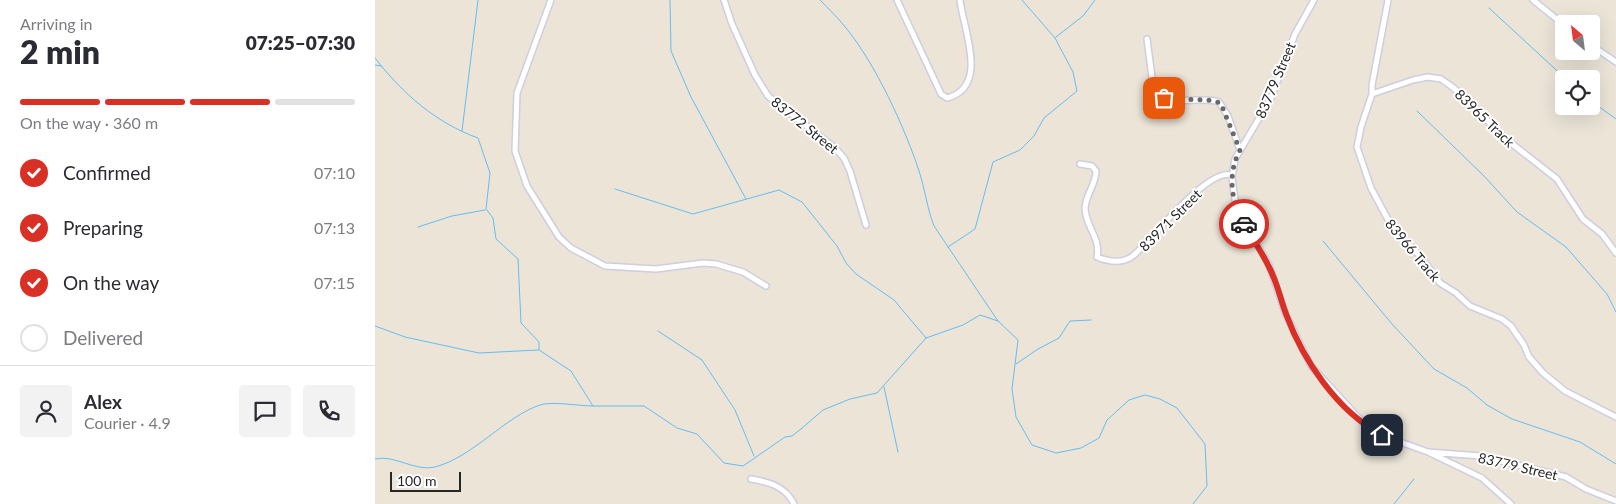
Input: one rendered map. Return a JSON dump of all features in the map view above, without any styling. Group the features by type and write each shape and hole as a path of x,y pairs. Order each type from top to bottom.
{"street":[{"path":"551,0 517,93 515,151 527,186 559,238 571,248 605,266 656,269 711,263 743,272 766,286"},
{"name":"83772 Street","path":"724,0 732,24 755,75 768,96 835,148 844,158 866,225"},
{"path":"897,0 941,94 947,98 962,90 970,78 969,35 960,0"},
{"name":"83779 Street","path":"1314,0 1295,34 1271,98 1258,123 1235,159 1232,175 1236,207 1269,265 1289,322 1311,366 1366,426 1392,440 1428,452 1481,456 1546,474 1566,477 1586,489 1616,501"},
{"name":"83966 Track","path":"1388,0 1372,85 1372,94 1357,147 1371,188 1392,227 1421,257 1440,283 1456,293 1470,306 1502,319 1511,326 1524,345 1529,357 1543,373 1565,391 1616,417"},
{"path":"1533,0 1555,18"},
{"path":"1147,39 1151,86 1154,93 1157,96 1174,100 1219,102 1228,116 1240,150"},
{"path":"1600,51 1616,62"},
{"name":"83965 Track","path":"1372,94 1413,80 1428,77 1441,79 1466,98 1502,136 1557,179 1583,219 1602,234 1616,253"},
{"name":"83971 Street","path":"1080,164 1092,166 1096,171 1085,208 1088,224 1099,246 1097,257 1118,261 1127,260 1134,255 1187,200 1208,182 1223,175 1232,175"},
{"path":"1428,452 1481,478 1511,504"},
{"path":"751,479 777,486 790,496 794,504"}],"waterway":[{"path":"462,131 478,0"},
{"path":"670,0 671,51 691,97 746,199"},
{"path":"820,0 857,42 878,77 913,154 934,226 998,321"},
{"path":"948,247 975,229 993,162 1020,150 1034,136 1044,118 1077,91 1073,72 1055,38 1022,0"},
{"path":"1056,37 1083,16 1095,0"},
{"path":"1489,8 1556,70"},
{"path":"375,58 385,71 421,106 448,124 478,138 490,173 486,209 493,218 496,239 518,259 521,323 539,342 539,350 571,371 593,406 644,406 677,428 697,434 724,463 743,466 785,437 792,436 823,410 850,399 877,393 926,338 963,325 980,315 998,321 1018,340 1012,389 1016,417 1032,445 1056,453 1081,448 1099,438 1107,420 1129,400 1145,395 1160,399 1177,408 1205,444 1207,486 1193,504"},
{"path":"375,65 381,66"},
{"path":"1600,107 1616,119"},
{"path":"1417,111 1484,176 1517,212 1566,247 1607,294 1616,312"},
{"path":"615,189 693,214 779,190 802,202 837,246 846,263 856,274 894,300 926,338"},
{"path":"418,227 452,216 485,210"},
{"path":"1323,241 1392,324 1434,369 1467,388 1487,405 1512,419 1580,442 1616,464"},
{"path":"1016,364 1059,338 1070,321 1091,320"},
{"path":"375,326 405,337 479,353 538,350"},
{"path":"658,331 702,360 735,410 754,456"},
{"path":"884,387 898,452"},
{"path":"375,459 390,459 427,468 435,467 463,455 527,410 545,404 593,406"},
{"path":"1394,504 1414,479"}],"way so far":[{"path":"1164,98 1183,101 1214,100 1221,104 1228,116 1240,150 1235,159 1232,178 1233,196 1244,224"}],"route":[{"path":"1244,224 1269,265 1286,315 1311,366 1352,413 1366,426 1382,435"}]}
